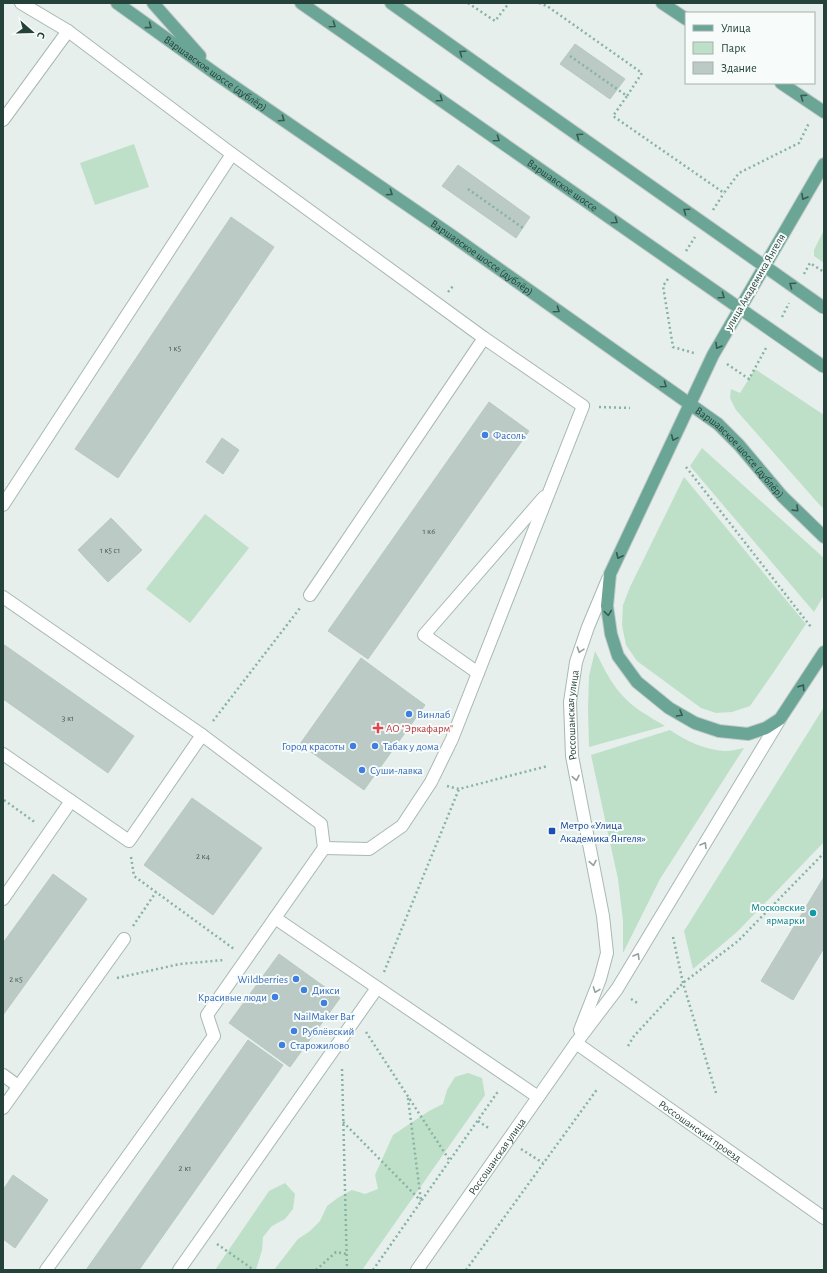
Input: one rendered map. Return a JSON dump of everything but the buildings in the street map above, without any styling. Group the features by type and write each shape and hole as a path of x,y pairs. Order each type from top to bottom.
{"main road":[{"name":"Варшавское шоссе (дублёр)","path":"117,3 216,74 451,235 718,424 739,445 782,496 824,537"},
{"path":"153,3 216,74"},
{"name":"Варшавское шоссе","path":"301,3 824,367"},
{"path":"390,3 824,308"},
{"path":"662,3 685,18"},
{"path":"782,84 824,112"},
{"name":"улица Академика Янгеля","path":"690,403 713,355 824,164"},
{"name":"Россошанская улица","path":"610,574 690,403"},
{"path":"610,574 607,606 611,634 618,656 637,682 669,708 695,723 719,731 748,734 766,728 780,719"},
{"name":"Россошанская улица","path":"780,719 824,652"}],"street":[{"path":"21,3 68,31 232,154 484,338 583,406 452,739 431,782 402,826 369,849 324,848"},
{"path":"3,120 68,31"},
{"path":"3,505 232,154"},
{"path":"310,595 484,338"},
{"path":"478,673 424,635 550,490"},
{"name":"Россошанская улица","path":"576,1043 600,979 607,953 603,916 572,756 570,702 576,662 588,627 610,574"},
{"path":"3,597 202,735 321,824 324,848 207,1014 214,1036 46,1270"},
{"name":"Россошанская улица","path":"417,1270 576,1043 617,989 780,719"},
{"path":"3,754 129,841 202,735"},
{"path":"3,899 71,801"},
{"path":"275,918 538,1097"},
{"path":"3,1108 124,939"},
{"path":"179,1270 377,988"},
{"name":"Россошанский проезд","path":"576,1043 824,1218"},
{"path":"3,1075 18,1086"}],"path":[{"path":"468,3 495,21 509,3"},
{"path":"539,3 547,6 642,73 613,116 724,194 739,173 799,143"},
{"path":"570,56 626,96"},
{"path":"468,190 523,228"},
{"path":"583,406 630,408"},
{"path":"686,467 811,627"},
{"path":"202,735 310,595"},
{"path":"431,782 460,789 548,766"},
{"path":"377,988 460,789"},
{"path":"3,801 50,833"},
{"path":"129,841 134,876 247,958"},
{"path":"628,1046 634,1036 683,983 738,941 824,853"},
{"path":"124,939 156,892"},
{"path":"673,937 683,983 716,1093"},
{"path":"91,984 180,964 247,958"},
{"path":"356,1018 450,1161"},
{"path":"341,1039 347,1270"},
{"path":"373,1270 509,1077"},
{"path":"466,1270 598,1088"},
{"path":"408,1097 422,1201"},
{"path":"342,1121 422,1201"},
{"path":"478,1121 490,1128"},
{"path":"520,1148 542,1164"},
{"path":"204,1235 254,1270"},
{"path":"316,1270 336,1252 347,1254"}],"green space":[{"path":"134,144 149,187 95,205 80,163"},
{"path":"824,230 824,263 814,256 814,250"},
{"path":"755,369 824,415 824,509 736,410 730,398 731,389 740,393"},
{"path":"702,448 824,558 824,595 814,612 690,466"},
{"path":"684,477 806,624 750,706 732,712 716,713 701,708 637,661 626,645 622,625 623,605 630,587"},
{"path":"205,514 249,548 190,623 146,589"},
{"path":"595,651 610,679 621,694 636,708 665,726 589,747 589,676"},
{"path":"824,707 824,842 737,932 693,969 684,931"},
{"path":"670,730 689,741 710,749 725,751 744,748 660,879 623,953 623,921 618,879 591,755"},
{"path":"468,1073 482,1078 485,1095 362,1270 274,1270 298,1239 310,1231 320,1221 327,1206 352,1190 365,1194 378,1189 375,1175 393,1135 429,1111 443,1104 447,1090 455,1077"},
{"path":"285,1183 295,1194 293,1209 285,1219 272,1226 263,1237 262,1250 256,1270 215,1270 269,1191"}],"place":[{"name":"Фасоль","path":"485,435"},
{"name":"Винлаб","path":"409,714"},
{"name":"АО \"Эркафарм\"","path":"378,728"},
{"name":"Город красоты","path":"353,746"},
{"name":"Табак у дома","path":"375,746"},
{"name":"Суши-лавка","path":"362,770"},
{"name":"Метро «Улица Академика Янгеля»","path":"552,831"},
{"name":"Московские ярмарки","path":"813,913"},
{"name":"Wildberries","path":"296,979"},
{"name":"Дикси","path":"304,990"},
{"name":"Красивые люди","path":"275,997"},
{"name":"NailMaker Bar","path":"324,1003"},
{"name":"Рублёвский","path":"294,1031"},
{"name":"Старожилово","path":"282,1045"}]}
